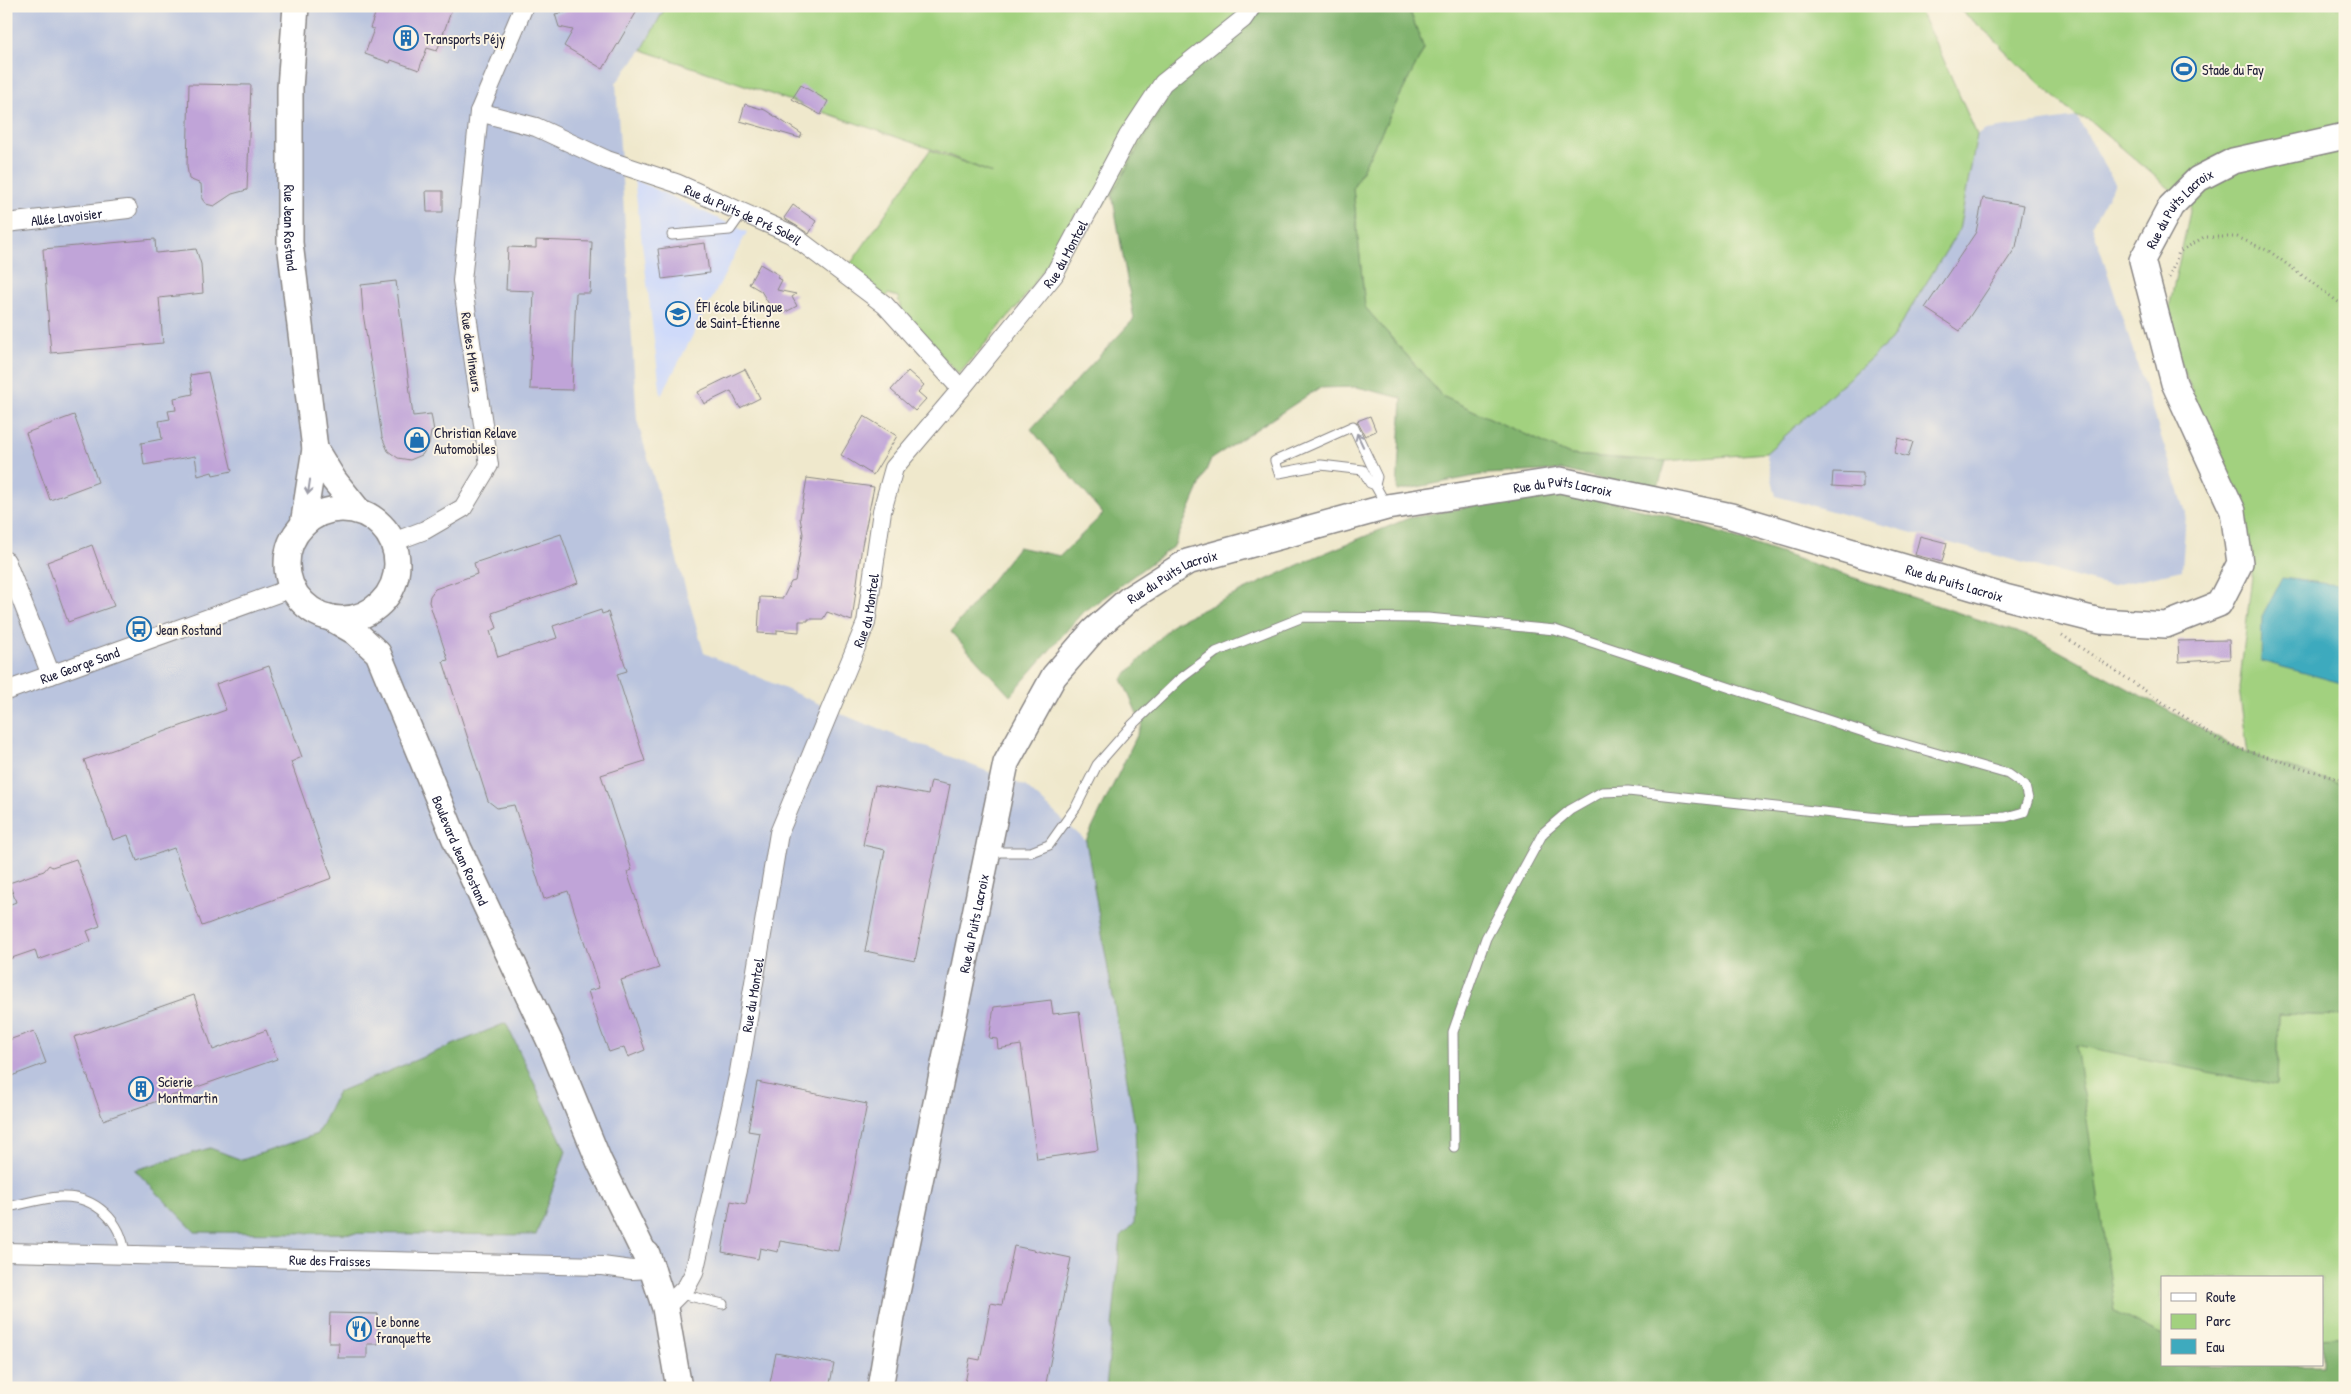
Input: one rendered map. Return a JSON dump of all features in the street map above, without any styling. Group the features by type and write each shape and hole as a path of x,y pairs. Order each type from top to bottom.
{"street":[{"name":"Rue Jean Rostand","path":"296,6 290,88 290,243 315,449"},
{"name":"Rue des Mineurs","path":"393,542 425,530 463,508 489,465 462,281 479,112 524,6"},
{"name":"Rue du Montcel","path":"673,1301 688,1286 694,1273 739,1072 779,833 866,623 882,511 894,468 962,389 1054,276 1128,136 1163,83 1243,20 1252,6"},
{"name":"Rue du Puits de Pré Soleil","path":"479,112 536,127 607,160 676,183 791,234 885,305 962,389"},
{"name":"Rue du Puits Lacroix","path":"880,1388 892,1317 1006,763 1054,676 1093,632 1129,599 1187,562 1387,507 1560,480 1731,516 2005,597 2100,622 2166,625 2219,604 2240,563 2232,511 2174,383 2142,260 2171,206 2198,179 2233,161 2345,136"},
{"name":"Allée Lavoisier","path":"6,223 128,209"},
{"path":"315,449 334,480 358,510"},
{"path":"302,525 315,449"},
{"path":"329,617 343,619 370,611 381,602 391,589 396,574 397,557 393,542 384,528 372,517 358,510 343,508 328,510 314,516 302,525 293,539 288,555 287,572 292,588 301,601 314,611 355,632 378,654"},
{"path":"6,561 51,675"},
{"name":"Rue George Sand","path":"6,691 292,588"},
{"path":"378,654 381,602"},
{"name":"Boulevard Jean Rostand","path":"378,654 459,849 551,1044 599,1161 652,1269 673,1301 679,1388"},
{"name":"Rue des Fraisses","path":"6,1252 602,1266 632,1270 652,1269"}],"lane":[{"path":"672,236 730,230 742,213"},
{"path":"1375,485 1377,477 1353,426 1275,461 1279,472 1321,465 1363,470 1370,483 1375,485 1387,507"},
{"path":"988,852 1031,852 1049,845 1076,807 1097,765 1133,724 1180,679 1216,652 1303,617 1428,618 1554,630 1876,736 2008,774 2025,786 2028,799 2024,812 2006,817 1897,820 1628,790 1602,792 1570,810 1542,833 1486,938 1453,1032 1454,1147"},
{"path":"6,1206 61,1197 86,1201 103,1211 116,1225 123,1240 125,1254"},
{"path":"673,1301 723,1304"}],"path":[{"path":"2156,314 2179,252 2204,237 2237,237 2269,251 2345,306"},
{"path":"2054,629 2225,744 2345,781"}],"shaded area":[{"path":"6,6 666,6 642,50 616,83 637,420 704,653 856,720 1025,786 1086,841 1135,1126 1137,1174 1134,1224 1121,1237 1106,1388 6,1388"},
{"path":"2077,117 2115,183 2092,225 2186,513 2182,570 2109,586 1776,496 1766,453 1891,339 1959,230 1977,135 1986,130"},
{"name":"ÉFI école bilingue de Saint-Étienne","path":"634,179 747,232 661,396"}],"green space":[{"path":"666,6 1267,6 1172,89 1112,194 1095,216 1078,210 1053,256 1020,303 959,374 902,315 898,297 888,294 885,298 849,266 930,150 992,173 943,153 642,50"},
{"path":"1267,6 1408,6 1424,49 1353,188 1365,307 1442,396 1570,455 1666,461 1657,491 1562,470 1486,474 1397,491 1402,398 1357,387 1319,388 1211,459 1174,546 1081,614 1010,696 951,632 1018,547 1060,556 1103,514 1031,429 1134,319 1112,194 1172,89"},
{"path":"1408,6 1917,6 1942,56 1977,135 1959,230 1891,340 1766,453 1666,461 1570,455 1442,396 1365,307 1353,188 1424,49"},
{"path":"1956,6 2345,6 2345,786 2248,754 2239,689 2254,558 2166,322 2191,207 2088,119 2077,117 2001,48 2001,45"},
{"path":"1561,489 1669,516 2037,639 2248,754 2345,786 2345,1016 2279,1014 2277,1086 2076,1045 2115,1312 2161,1335 2161,1366 2324,1366 2324,1338 2345,1336 2345,1388 1106,1388 1121,1237 1134,1224 1137,1174 1135,1126 1086,841 1142,725 1122,679 1174,623 1313,558 1409,518"},
{"path":"2279,1014 2345,1016 2345,1336 2324,1338 2324,1276 2161,1276 2161,1335 2115,1312 2075,1044 2277,1086"},
{"path":"506,1023 566,1151 536,1235 195,1232 135,1170 210,1148 242,1160 317,1134 338,1092"}],"water":[{"path":"2282,578 2345,586 2345,684 2261,661 2262,616"}],"building":[{"name":"Transports Péjy","path":"378,6 453,6 437,51 427,48 419,70 391,60 390,63 365,54 374,29 370,28"},
{"path":"568,6 640,6 603,69 564,46 573,30 559,27 555,14 565,12"},
{"path":"189,84 251,85 247,190 232,194 214,206 206,204 202,199 201,184 189,179 187,166"},
{"path":"801,85 828,101 821,115 792,99"},
{"path":"745,104 765,110 802,134 800,138 740,121"},
{"path":"426,191 443,191 443,212 427,212"},
{"path":"1983,198 2024,205 2016,247 1960,331 1925,308 1976,232"},
{"path":"793,205 816,221 809,234 784,218"},
{"path":"155,239 156,253 196,249 201,264 203,293 159,298 163,343 51,353 43,249"},
{"path":"536,240 592,242 590,293 576,293 572,390 530,389 534,291 506,290 508,247 536,248"},
{"path":"705,243 709,273 662,279 658,249"},
{"path":"760,264 779,275 777,278 782,280 777,290 796,294 792,297 797,306 782,314 777,305 772,309 761,291 749,284"},
{"path":"396,281 413,416 431,414 434,431 431,432 429,444 422,455 410,460 398,458 388,451 382,437 363,313 361,285"},
{"path":"745,369 760,398 740,408 731,391 704,404 698,392"},
{"path":"908,371 924,385 918,392 926,399 915,411 891,390"},
{"path":"208,372 232,471 213,475 212,472 198,476 195,456 144,465 141,443 162,439 159,421 170,419 168,411 176,410 174,398 193,394 190,375"},
{"path":"74,415 98,482 50,500 26,433"},
{"path":"864,416 897,436 873,475 841,455"},
{"path":"1370,416 1376,431 1365,436 1357,421"},
{"path":"1898,438 1913,442 1908,457 1894,453"},
{"path":"1833,472 1863,473 1863,488 1832,486"},
{"path":"807,478 874,487 862,545 852,621 827,612 823,619 799,621 799,632 777,630 777,634 758,633 760,597 783,598 791,582 795,581 803,534 800,518"},
{"path":"561,534 578,583 492,613 497,628 490,631 498,657 557,638 553,626 601,610 602,614 608,612 627,671 617,674 645,761 601,775 632,870 627,872 659,968 621,980 645,1050 628,1057 624,1047 609,1052 601,1031 588,991 599,988 568,891 544,899 514,805 497,808 488,801 443,661 448,660 429,602 430,596 435,589 477,574 474,563"},
{"path":"1920,536 1947,543 1942,562 1915,555"},
{"path":"92,545 114,606 68,622 47,562"},
{"path":"2229,640 2230,659 2179,662 2178,641"},
{"path":"269,666 302,757 291,762 332,878 202,926 174,848 137,861 128,835 113,840 84,760 226,710 216,684"},
{"path":"931,781 950,785 915,961 865,951 885,850 863,845 875,785 928,795"},
{"path":"76,859 100,926 87,931 91,941 38,960 35,950 6,960 6,906 16,902 9,883 44,871 49,865 52,867"},
{"name":"Scierie Montmartin","path":"194,995 213,1050 266,1030 277,1059 103,1120 74,1037"},
{"path":"1051,1000 1053,1014 1079,1011 1098,1150 1037,1159 1021,1045 998,1049 997,1039 989,1038 994,1007"},
{"path":"34,1031 46,1063 6,1078 6,1041"},
{"path":"757,1082 867,1104 838,1251 780,1241 778,1252 760,1248 758,1259 722,1252 731,1201 746,1204 760,1133 748,1131"},
{"path":"1014,1246 1071,1258 1045,1388 964,1388 970,1358 980,1360 991,1303 1002,1305"},
{"path":"330,1313 378,1314 378,1344 367,1344 367,1358 338,1358 339,1343 329,1343"},
{"path":"776,1353 834,1364 829,1388 769,1388"}],"place":[{"name":"Transports Péjy","path":"406,38"},
{"name":"Stade du Fay","path":"2184,69"},
{"name":"ÉFI école bilingue de Saint-Étienne","path":"678,314"},
{"name":"Christian Relave Automobiles","path":"417,440"},
{"name":"Jean Rostand","path":"139,629"},
{"name":"Scierie Montmartin","path":"141,1089"},
{"name":"Le bonne franquette","path":"359,1329"}]}
